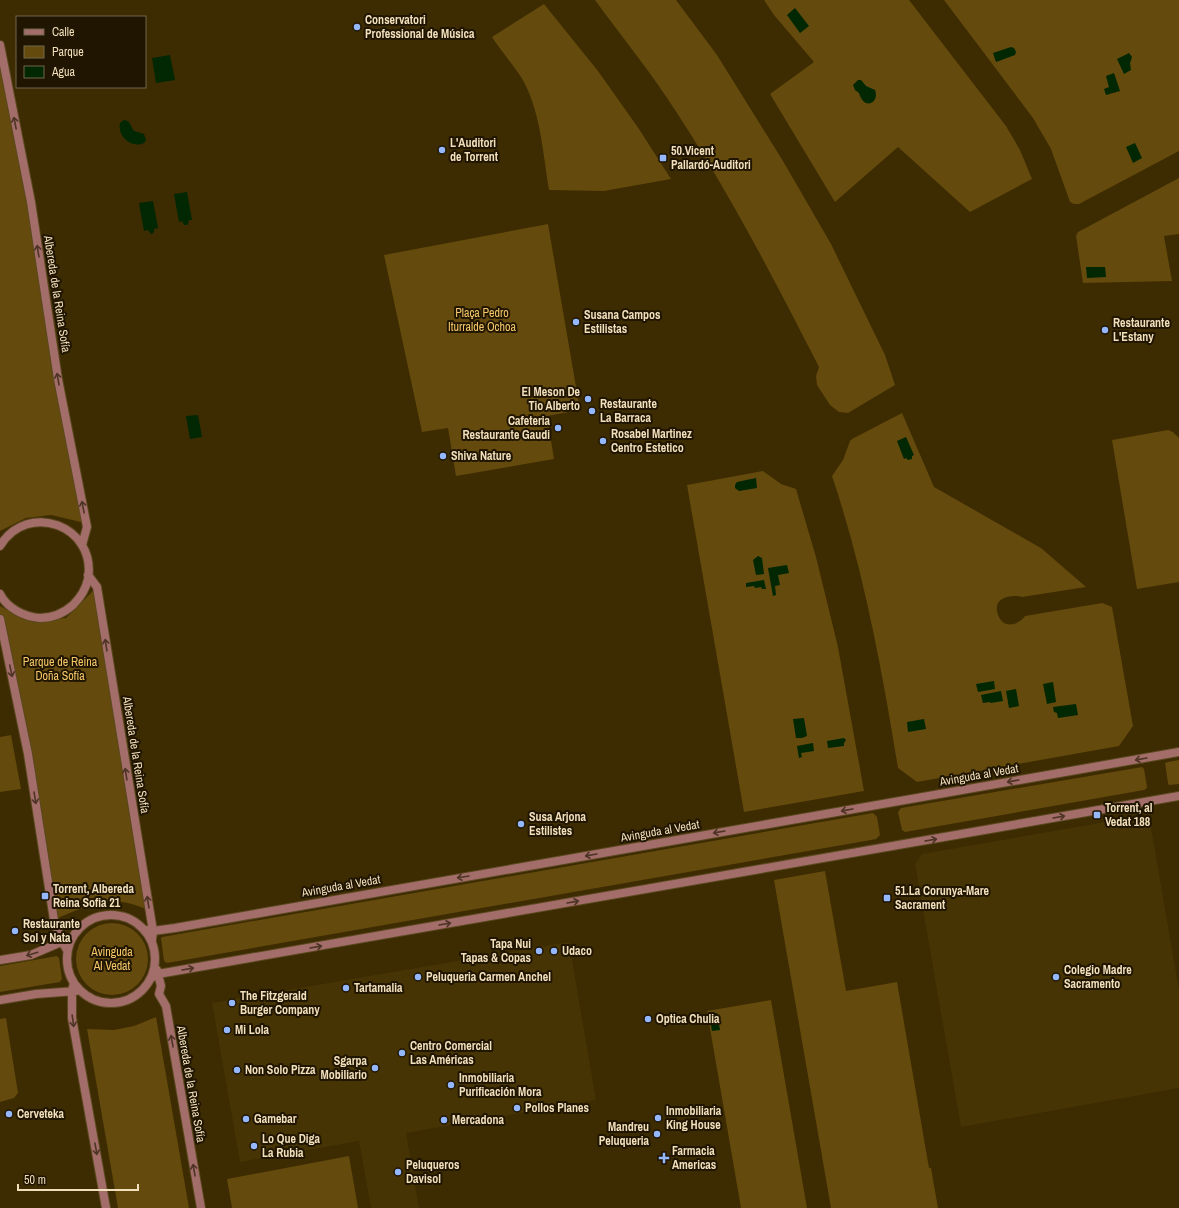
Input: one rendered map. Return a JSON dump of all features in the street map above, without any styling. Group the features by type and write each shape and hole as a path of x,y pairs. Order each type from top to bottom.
{"street":[{"name":"Albereda de la Reina Sofía","path":"0,45 31,202 58,379 87,527 82,545"},
{"path":"0,546 5,538 18,527 34,522 50,522 66,528 78,539 86,554 89,570 86,587 79,599 68,609 55,616 40,618 26,615 1,599"},
{"name":"Albereda de la Reina Sofía","path":"88,576 97,587 149,931 156,950 155,972 161,986 159,994 166,1006 201,1208"},
{"path":"0,619 28,754 54,920 62,942 67,950"},
{"name":"Avinguda al Vedat","path":"149,931 1179,752"},
{"path":"0,1000 73,986 92,999 106,1003 120,1002 133,998 144,990 155,972 1179,796"},
{"path":"106,1208 73,1025 73,986 66,959 67,950 72,937 81,926 93,918 107,914 121,915 135,921 149,931"},
{"path":"0,960 31,955 72,937"}],"shaded area":[{"name":"Colegio Madre Sacramento","path":"1140,816 1150,822 1179,990 1179,1088 961,1127 915,864 922,854"},
{"name":"Centro Comercial Las Américas","path":"569,942 596,1100 406,1133 419,1208 371,1208 359,1141 240,1162 212,1003"}],"green space":[{"path":"595,0 676,0 717,55 783,161 831,244 885,355 895,385 848,413 839,412 830,405 817,385 816,376 819,367 734,206 697,144 667,98"},
{"path":"764,0 909,0 1006,126 1020,150 1032,179 970,212 898,147 835,202 770,94 814,62 774,15"},
{"path":"944,0 1179,0 1179,151 1079,204 1070,202 1051,149 1033,118"},
{"path":"544,4 598,71 639,129 671,179 604,191 549,190 541,135 530,95 521,77 492,37"},
{"path":"0,65 28,191 85,523 51,515 26,518 0,531"},
{"path":"1179,178 1179,234 1164,236 1172,281 1083,283 1076,236 1078,232"},
{"name":"Plaça Pedro Iturralde Ochoa","path":"548,224 580,410 547,416 554,459 456,476 448,428 422,432 384,255"},
{"path":"902,413 934,487 1041,548 1086,587 1022,597 1009,596 998,602 997,611 1001,621 1013,624 1017,623 1025,616 1102,603 1112,607 1133,726 1119,746 917,782 898,768 879,658 863,584 854,548 832,476 843,460 852,439"},
{"path":"1168,430 1173,432 1179,438 1179,582 1137,589 1112,440"},
{"path":"763,471 781,484 796,489 816,557 838,647 864,791 744,812 687,485"},
{"name":"Parque de Reina Doña Sofía","path":"97,587 149,910 136,905 113,902 95,904 54,920 0,619 0,606 28,621 66,618"},
{"path":"11,735 21,789 0,792 0,737"},
{"path":"1179,760 1179,784 1169,785 1165,763"},
{"path":"1142,767 1144,769 1147,787 1144,790 905,832 902,830 898,812 901,808"},
{"path":"873,813 877,817 880,835 876,839 167,963 164,961 162,937"},
{"path":"825,871 846,991 897,982 929,1168 931,1168 938,1208 831,1208 774,880"},
{"name":"Avinguda Al Vedat","path":"112,923 132,929 142,939 148,959 142,979 132,989 112,995 92,989 82,979 76,959 82,939 92,929"},
{"path":"57,956 59,958 62,979 60,982 0,992 0,966"},
{"path":"771,1000 807,1208 741,1208 707,1011"},
{"path":"156,1017 189,1208 118,1208 87,1029 114,1030 134,1026"},
{"path":"6,1018 18,1093 14,1098 0,1102 0,1019"},
{"path":"349,1156 358,1208 232,1208 227,1179"}],"water":[{"path":"795,8 809,26 800,33 787,15"},
{"path":"1011,47 1014,48 1016,52 1015,55 996,62 993,53"},
{"path":"1129,53 1132,57 1130,63 1131,70 1124,74 1117,59"},
{"path":"170,55 175,80 156,83 152,58"},
{"path":"1114,73 1120,91 1106,95 1104,89 1109,87 1106,76"},
{"path":"858,80 861,80 866,86 875,90 876,95 871,103 864,102 859,93 855,90 853,85"},
{"path":"124,120 129,123 134,131 144,134 146,140 144,143 130,143 123,137 120,123"},
{"path":"1135,143 1142,158 1133,163 1126,147"},
{"path":"187,192 192,220 189,220 187,225 184,225 182,221 179,222 174,194"},
{"path":"153,201 158,228 154,229 152,234 148,230 144,231 139,203"},
{"path":"1086,267 1105,267 1106,277 1087,278"},
{"path":"198,415 202,437 190,439 186,416"},
{"path":"906,437 914,455 912,456 912,459 908,460 906,458 904,459 897,441"},
{"path":"756,478 757,488 739,491 735,488 737,482"},
{"path":"758,556 762,558 764,574 756,575 753,560"},
{"path":"787,565 789,573 778,575 780,585 775,586 776,595 773,596 768,568"},
{"path":"764,580 766,589 762,589 761,587 755,588 754,586 746,587 746,583"},
{"path":"994,681 995,689 978,692 976,684"},
{"path":"1053,682 1056,702 1047,704 1043,684"},
{"path":"1016,689 1019,706 1009,708 1006,691"},
{"path":"1001,691 1003,701 983,703 981,695"},
{"path":"1076,704 1078,715 1058,718 1057,713 1054,712 1053,707"},
{"path":"804,718 807,736 796,738 793,719"},
{"path":"924,719 926,729 908,732 907,722"},
{"path":"844,738 846,740 844,746 828,748 827,741"},
{"path":"813,743 814,751 801,753 802,757 799,758 797,746"},
{"path":"717,1013 720,1030 712,1031 709,1014"}],"place":[{"name":"Conservatori Professional de Música","path":"357,27"},
{"name":"L'Auditori de Torrent","path":"442,150"},
{"name":"50.Vicent Pallardó-Auditori","path":"663,158"},
{"name":"Susana Campos Estilistas","path":"576,322"},
{"name":"Restaurante L'Estany","path":"1105,330"},
{"name":"El Meson De Tio Alberto","path":"588,399"},
{"name":"Restaurante La Barraca","path":"592,411"},
{"name":"Cafeteria Restaurante Gaudi","path":"558,428"},
{"name":"Rosabel Martinez Centro Estetico","path":"603,441"},
{"name":"Shiva Nature","path":"443,456"},
{"name":"Torrent, al Vedat 188","path":"1097,815"},
{"name":"Susa Arjona Estilistes","path":"521,824"},
{"name":"Torrent, Albereda Reina Sofia 21","path":"45,896"},
{"name":"51.La Corunya-Mare Sacrament","path":"887,898"},
{"name":"Restaurante Sol y Nata","path":"15,931"},
{"name":"Tapa Nui Tapas & Copas","path":"539,951"},
{"name":"Udaco","path":"554,951"},
{"name":"Peluqueria Carmen Anchel","path":"418,977"},
{"name":"Colegio Madre Sacramento","path":"1056,977"},
{"name":"Tartamalia","path":"346,988"},
{"name":"The Fitzgerald Burger Company","path":"232,1003"},
{"name":"Optica Chulia","path":"648,1019"},
{"name":"Mi Lola","path":"227,1030"},
{"name":"Centro Comercial Las Américas","path":"402,1053"},
{"name":"Sgarpa Mobiliario","path":"375,1068"},
{"name":"Non Solo Pizza","path":"237,1070"},
{"name":"Inmobiliaria Purificación Mora","path":"451,1085"},
{"name":"Pollos Planes","path":"517,1108"},
{"name":"Cerveteka","path":"9,1114"},
{"name":"Inmobiliaria King House","path":"658,1118"},
{"name":"Gamebar","path":"246,1119"},
{"name":"Mercadona","path":"444,1120"},
{"name":"Mandreu Peluqueria","path":"657,1134"},
{"name":"Lo Que Diga La Rubia","path":"254,1146"},
{"name":"Farmacia Americas","path":"664,1158"},
{"name":"Peluqueros Davisol","path":"398,1172"}]}
